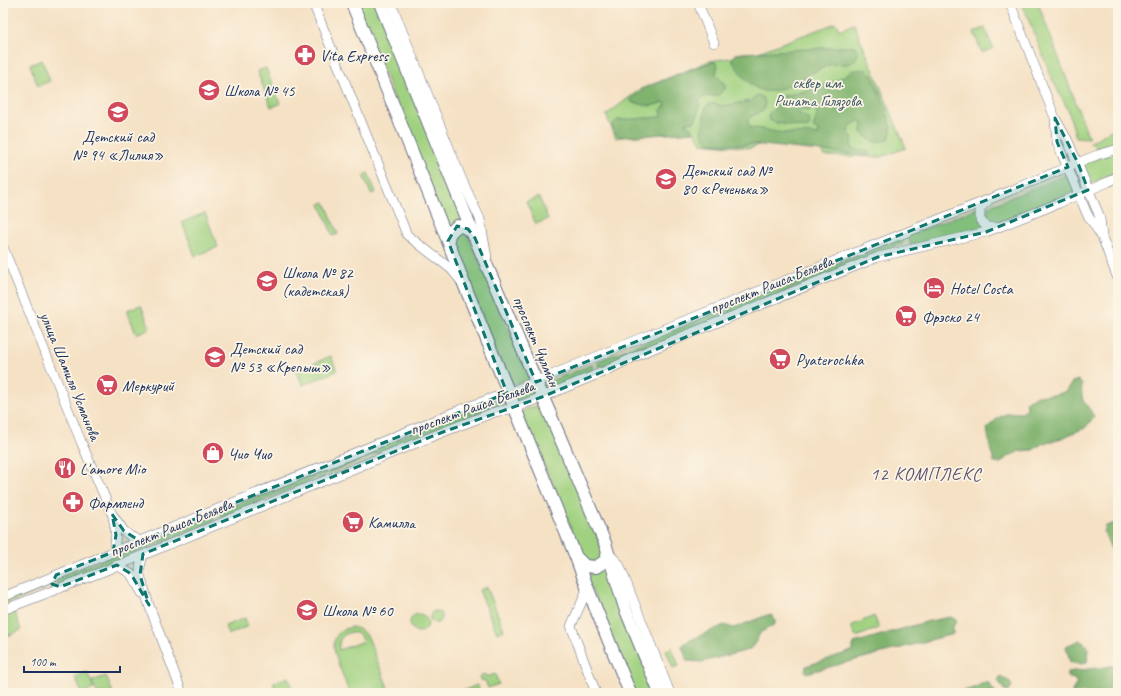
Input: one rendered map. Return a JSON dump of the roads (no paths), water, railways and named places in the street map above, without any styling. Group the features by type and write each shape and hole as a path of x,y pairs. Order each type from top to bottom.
{"main road":[{"path":"352,3 448,240 507,393 576,557 630,693"},
{"name":"проспект Чулман","path":"380,3 475,238 608,553 625,608 660,693"},
{"path":"448,240 449,234 457,226 463,226 468,229 475,238"},
{"path":"576,557 585,566 596,567 605,561 608,553"}],"street":[{"path":"313,3 407,235 451,269 464,284"},
{"path":"391,3 462,180 480,219 488,266"},
{"path":"698,3 714,43"},
{"path":"1010,3 1055,118 1078,163 1100,218 1102,237"},
{"path":"1055,118 1057,142 1087,214 1102,237 1118,279"},
{"name":"проспект Раиса Беляева","path":"3,596 462,409 536,382 990,199 1097,154 1118,149"},
{"name":"проспект Раиса Беляева","path":"3,610 495,412 514,408 542,397 603,372 647,351 878,257 986,232 1079,194 1118,176"},
{"path":"990,199 980,208 980,220 987,227 1000,227"},
{"path":"900,235 904,237 907,242 907,245 903,251"},
{"name":"улица Шамиля Усманова","path":"3,247 82,444 112,514 124,531 140,541"},
{"path":"599,356 594,364 598,370 603,372"},
{"path":"209,513 216,514 219,517 214,526"},
{"name":"улица Шамиля Усманова","path":"112,514 116,535 116,543 113,552"},
{"path":"608,553 619,564 670,693"},
{"path":"143,554 140,575 149,604 182,693"},
{"path":"117,565 131,574 149,604"},
{"path":"56,575 51,580 52,584 55,587 60,587"},
{"path":"587,587 571,626 596,693"}],"place":[{"name":"Vita Express","path":"305,55"},
{"name":"Школа № 45","path":"209,90"},
{"name":"Детский сад № 94 «Лилия»","path":"118,112"},
{"name":"Детский сад № 80 «Реченька»","path":"666,179"},
{"name":"Школа № 82 (кадетская)","path":"267,281"},
{"name":"Hotel Costa","path":"934,288"},
{"name":"Фрэско 24","path":"906,316"},
{"name":"Детский сад № 53 «Крепыш»","path":"215,357"},
{"name":"Pyaterochka","path":"780,359"},
{"name":"Меркурий","path":"107,385"},
{"name":"Чио Чио","path":"213,453"},
{"name":"L'amore Mio","path":"65,468"},
{"name":"Фармленд","path":"73,502"},
{"name":"Камилла","path":"353,522"},
{"name":"Школа № 60","path":"307,610"}],"district":[{"name":"12 КОМПЛЕКС","path":"926,474"}],"park label":[{"name":"сквер им. Рината Гилязова","path":"818,91"}]}
